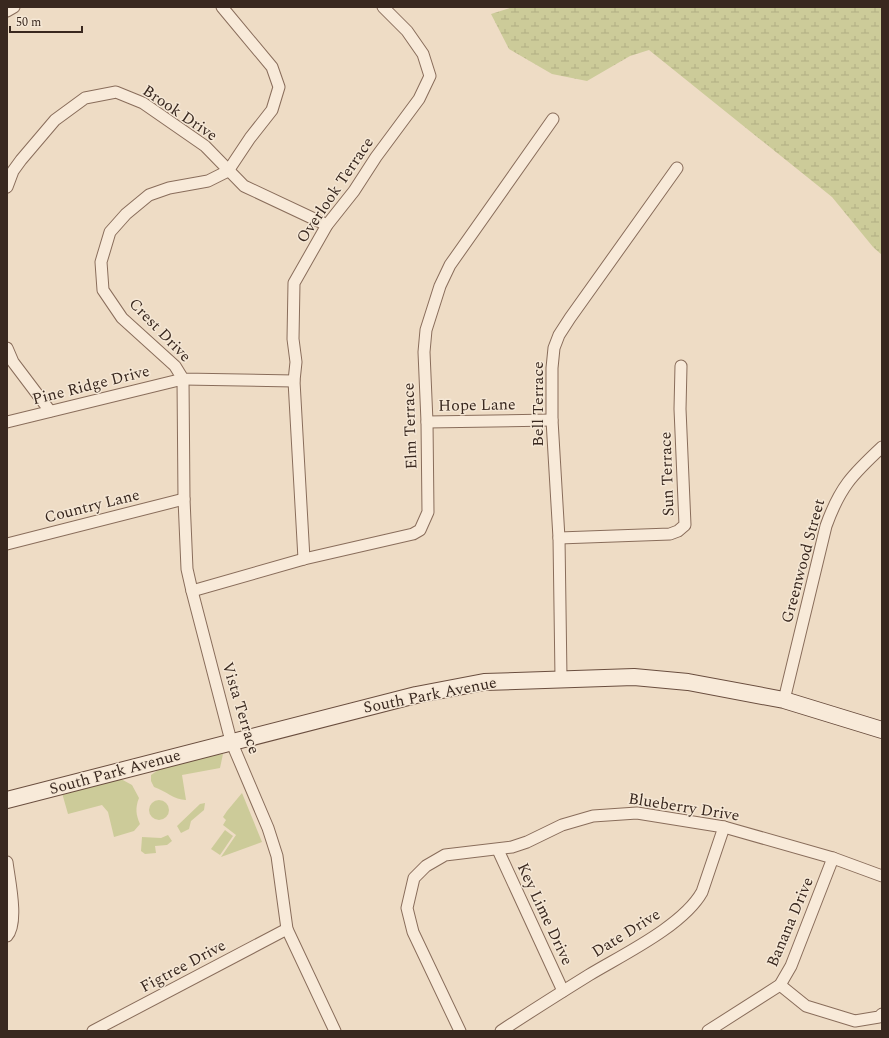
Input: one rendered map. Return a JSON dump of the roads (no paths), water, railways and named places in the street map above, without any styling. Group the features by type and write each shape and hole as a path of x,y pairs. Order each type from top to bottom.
{"street":[{"path":"7,11 14,7"},
{"path":"222,7 272,67 279,87 272,110 250,138 228,171 244,186 327,225"},
{"name":"Overlook Terrace","path":"304,559 294,380 296,362 293,339 294,283 327,225 354,191 376,157 419,99 430,76 423,54 407,32 383,7"},
{"name":"Brook Drive","path":"7,187 10,169 56,120 85,98 116,92 143,103 205,146 228,171"},
{"name":"Elm Terrace","path":"192,591 304,559 413,534 420,530 428,512 427,422 424,352 426,330 440,286 450,265 553,119"},
{"name":"Bell Terrace","path":"561,678 559,538 552,420 552,368 554,348 559,335 677,168"},
{"name":"Crest Drive","path":"228,171 208,181 169,188 149,195 126,214 110,232 101,262 103,290 122,318 175,366 183,379 294,380"},
{"path":"7,348 13,362 50,412"},
{"name":"Sun Terrace","path":"559,538 670,534 678,531 685,525 680,409 681,366"},
{"name":"Pine Ridge Drive","path":"7,422 183,379"},
{"name":"Vista Terrace","path":"183,379 184,499 187,569 192,591 231,741 268,828 277,856 287,929 334,1031"},
{"name":"Hope Lane","path":"427,422 552,420"},
{"name":"Greenwood Street","path":"784,700 826,526 834,502 842,488 853,475 882,447"},
{"name":"Country Lane","path":"7,544 184,499"},
{"name":"South Park Avenue","path":"7,800 231,741 416,695 484,682 561,678 634,677 688,682 784,700 882,730"},
{"name":"Blueberry Drive","path":"460,1031 409,924 407,908 414,878 426,866 438,858 455,853 498,850 527,842 571,822 612,814 637,813 724,827 833,858 882,876"},
{"name":"Date Drive","path":"501,1031 563,991 665,929 692,907 702,892 724,827"},
{"name":"Key Lime Drive","path":"498,850 563,991"},
{"name":"Banana Drive","path":"708,1031 780,985 791,966 833,858"},
{"path":"7,862 13,918 12,929 7,936"},
{"name":"Figtree Drive","path":"93,1031 287,929"},
{"path":"780,985 806,1006 855,1022 879,1017 882,1014"}]}
